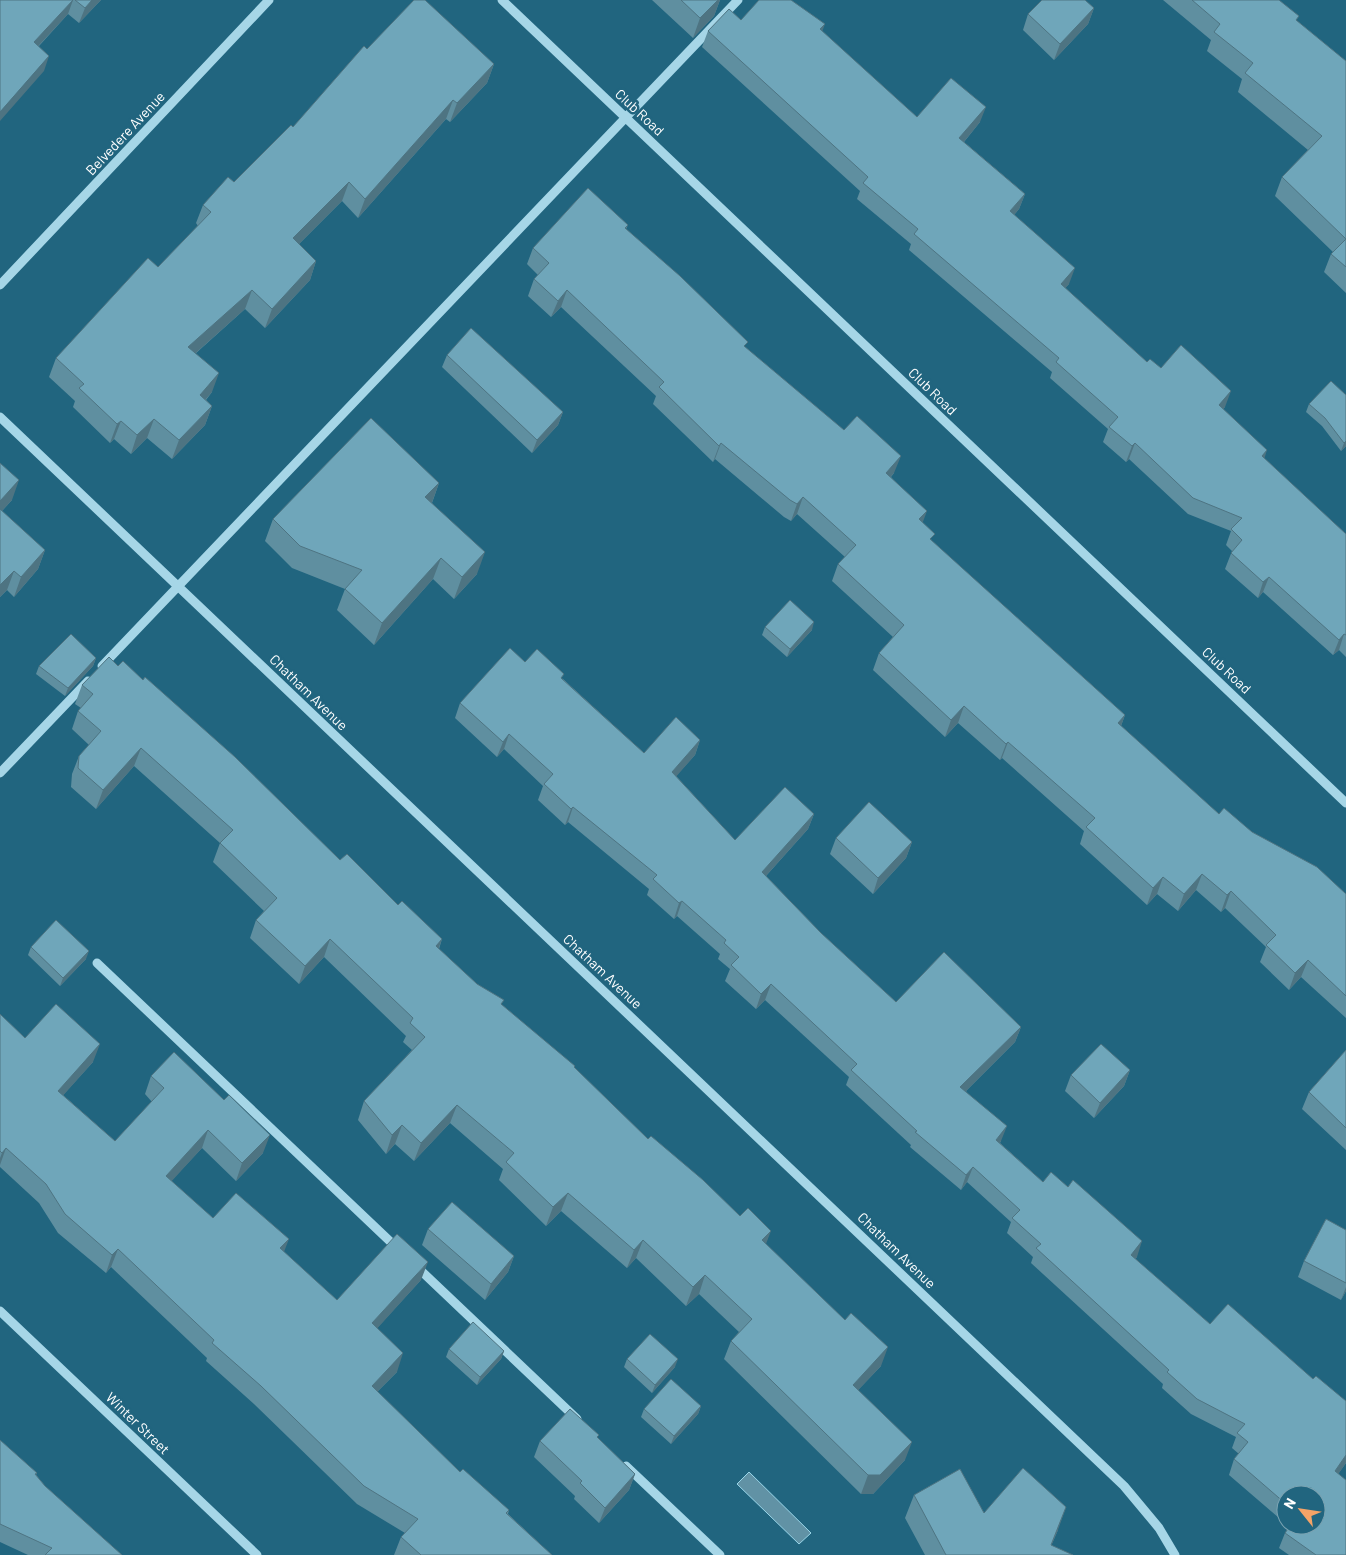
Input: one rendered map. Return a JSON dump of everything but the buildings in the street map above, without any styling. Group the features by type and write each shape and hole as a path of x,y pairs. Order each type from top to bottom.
{"street":[{"name":"Belvedere Avenue","path":"0,285 269,0"},
{"name":"Club Road","path":"502,0 1346,802"},
{"path":"0,773 738,0"},
{"name":"Chatham Avenue","path":"0,417 1124,1486 1159,1528 1175,1555"},
{"path":"97,963 401,1252"},
{"path":"408,1259 582,1424"},
{"name":"Winter Street","path":"0,1311 257,1555"},
{"path":"618,1459 720,1555"}],"water":[{"path":"749,1472 811,1533 799,1544 737,1484"}]}
